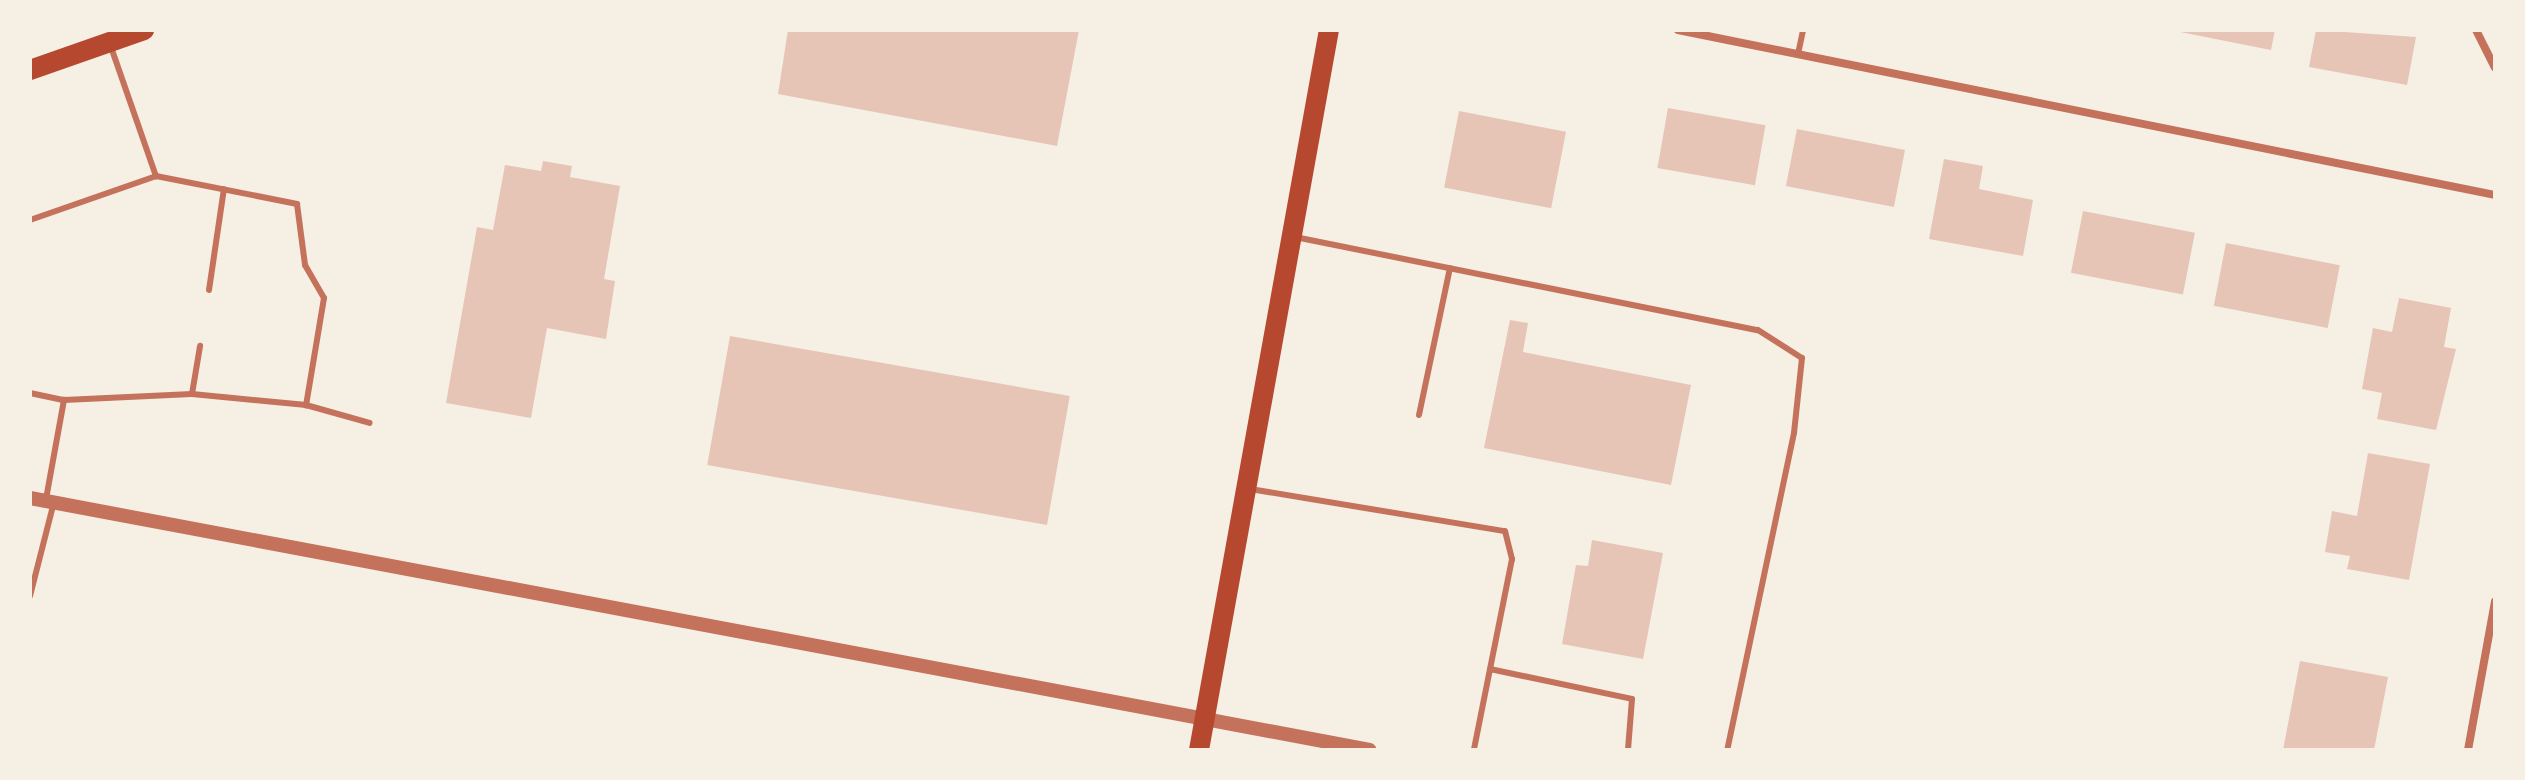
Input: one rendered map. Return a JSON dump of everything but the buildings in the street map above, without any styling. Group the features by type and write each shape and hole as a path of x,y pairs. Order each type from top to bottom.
{"main road":[{"path":"30,70 144,30"},
{"path":"1199,750 1329,30"}],"street":[{"path":"1678,30 2495,195"},
{"path":"2476,30 2495,68"},
{"path":"30,498 1205,715 1370,750"},
{"path":"2468,750 2495,601"}],"lane":[{"path":"1798,54 1803,30"},
{"path":"110,44 156,176"},
{"path":"30,220 156,176 297,204 305,265 324,298 306,405"},
{"path":"209,290 224,189"},
{"path":"1291,236 1758,330 1802,358 1794,433 1727,750"},
{"path":"1419,415 1450,268"},
{"path":"192,394 200,346"},
{"path":"30,393 64,400 192,394 306,405 370,423"},
{"path":"30,596 50,501 64,400"},
{"path":"1246,488 1505,531 1512,559 1474,750"},
{"path":"1490,669 1632,699 1628,750"}]}
